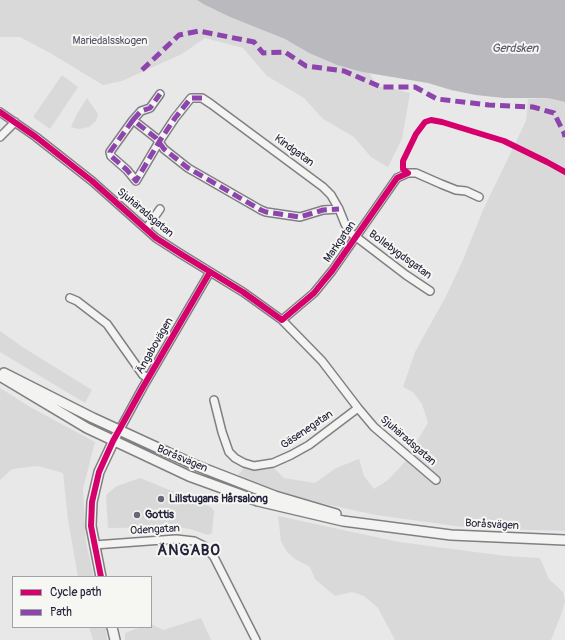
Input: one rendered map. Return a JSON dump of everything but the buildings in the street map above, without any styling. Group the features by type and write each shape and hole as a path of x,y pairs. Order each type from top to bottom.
{"main road":[{"name":"Boråsvägen","path":"0,371 119,431 169,454 275,496 370,524"},
{"name":"Boråsvägen","path":"0,376 72,419 113,441 189,476 258,501 342,521 451,535 565,540"},
{"path":"100,576 94,545 91,516 98,472 119,431"},
{"path":"112,628 115,640"}],"street":[{"path":"160,94 150,108 141,111 133,120 110,154 136,181 160,142"},
{"name":"Kindgatan","path":"160,142 175,118 191,98 202,98 323,186 331,195 345,224 356,237"},
{"name":"Sjuhäradsgatan","path":"0,112 92,181 156,238 243,292 282,320 322,361 358,408 386,437 436,480"},
{"path":"133,120 188,168 266,212 300,217 323,210 339,209"},
{"path":"0,137 15,122"},
{"name":"Markgatan","path":"282,320 314,292 332,271 397,178 408,173 416,173 456,190 466,191 479,197"},
{"path":"146,229 160,209"},
{"name":"Bollebygdsgatan","path":"356,237 406,275 430,291"},
{"name":"Ängabovägen","path":"119,431 210,272"},
{"path":"70,298 77,301 108,324 143,375 148,378"},
{"name":"Gäsenegatan","path":"214,400 229,452 235,458 254,466 273,463 291,455 315,441 358,408"},
{"name":"Odengatan","path":"94,545 176,539 194,541 204,546 212,553 217,562 256,640"}],"shaded area":[{"path":"140,478 211,507 214,511 212,533 208,535 190,529 176,527 108,528 107,494 117,486"}],"green space":[{"name":"Mariedalsskogen","path":"0,0 197,0 230,17 285,39 309,53 337,65 370,74 377,86 410,93 402,139 388,167 371,157 354,137 323,119 304,98 267,76 243,48 205,38 182,54 122,81 103,85 20,37 0,37"},
{"path":"62,75 78,87 50,129 33,117"},
{"path":"87,98 98,114 96,121 89,127 79,129 71,127 77,114"},
{"path":"548,98 565,102 565,531 470,528 376,515 311,501 264,486 238,475 250,461 267,461 284,478 315,483 336,468 359,459 364,476 374,489 388,480 404,463 428,423 422,404 413,392 403,387 415,352 445,298 463,260 483,210 526,121 528,99"},
{"path":"0,331 24,348 92,390 85,403 0,352"},
{"path":"0,388 30,407 95,442 83,489 86,543 94,576 78,576 68,520 63,473 38,466 12,469 0,480"},
{"path":"278,516 399,542 506,556 540,558 549,579 563,592 565,602 551,640 395,640 378,608 364,596 352,592 335,596 315,579 310,567 295,559 287,552 281,541"},
{"path":"201,618 211,640 125,640 125,633 138,628 152,628 152,624 163,630"},
{"path":"89,628 106,628 107,640 93,640"}],"water":[{"name":"Gerdsken","path":"197,0 565,0 565,102 548,98 504,98 476,95 451,90 428,83 362,72 337,65 309,53 285,39 230,17"}],"marked path":[{"path":"142,70 179,35 199,31 254,42 263,53 285,52 306,66 344,71 381,87 415,87 437,99 489,105 533,107 554,113 565,137"},
{"path":"133,120 141,111 150,108 160,94"},
{"path":"202,98 191,98 175,118 159,142 136,181 127,170 111,156 110,152 133,120 156,138 159,142 164,149 188,168 261,210 300,217 323,210 339,209"}],"cycle path":[{"path":"0,112 36,137 92,181 156,238 243,292 282,320 314,293 332,271 397,178 408,173 403,169 403,161 416,134 425,122 431,120 442,122 504,141 565,172"},
{"path":"101,576 91,526 92,502 99,472 113,441 210,272"}],"place":[{"name":"Lillstugans Hårsalong","path":"161,499"},
{"name":"Gottis","path":"137,515"}],"district":[{"name":"ÄNGABO","path":"189,551"}]}
